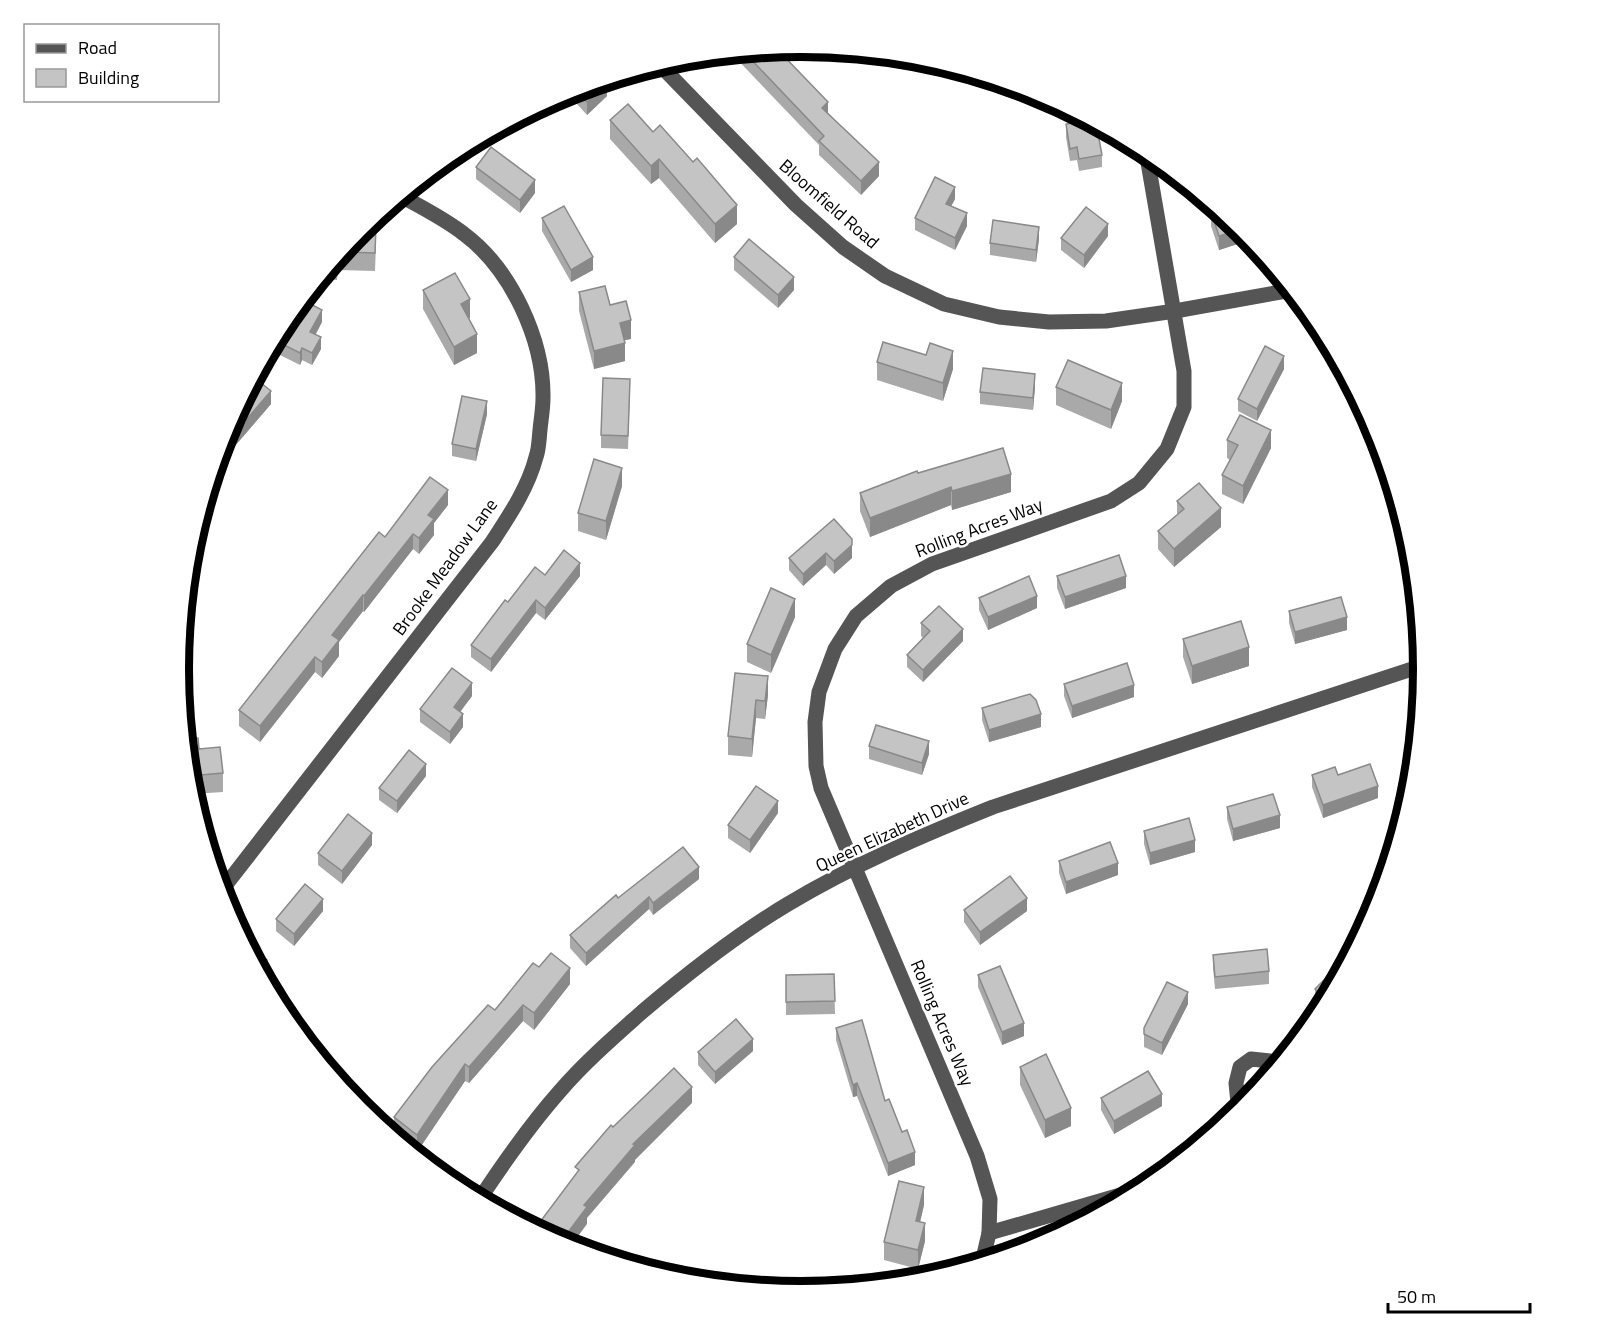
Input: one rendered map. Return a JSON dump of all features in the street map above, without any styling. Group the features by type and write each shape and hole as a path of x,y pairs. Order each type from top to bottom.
{"street":[{"name":"Bloomfield Road","path":"667,73 796,205 843,247 885,276 944,304 999,317 1041,321 1106,321 1175,312 1284,292"},
{"name":"Rolling Acres Way","path":"985,1254 990,1233 990,1199 977,1156 821,788 816,766 815,722 819,692 835,649 856,616 891,586 932,564 1111,501 1139,483 1167,448 1184,407 1185,371 1148,165"},
{"name":"Brooke Meadow Lane","path":"228,882 492,542 520,497 537,457 543,398 540,364 522,306 489,257 466,234 409,200"},
{"name":"Queen Elizabeth Drive","path":"484,1193 560,1090 613,1037 669,989 735,938 788,904 855,867 930,832 993,807 1414,667"},
{"path":"1238,1100 1236,1083 1240,1067 1251,1059 1272,1062"},
{"path":"990,1233 1111,1198"}],"building":[{"path":"785,57 828,102 822,108 879,162 861,181 819,141 824,136 751,59"},
{"path":"596,93 587,102 583,98"},
{"path":"628,104 653,132 660,125 693,162 697,158 737,205 715,224 659,159 651,166 610,120"},
{"path":"1077,122 1098,134 1102,155 1079,159 1077,147 1070,149 1066,124"},
{"path":"491,147 535,180 520,200 476,167"},
{"path":"935,177 955,187 946,204 967,213 955,238 915,218"},
{"path":"564,206 593,257 571,270 542,218"},
{"path":"1086,207 1108,224 1084,255 1061,238"},
{"path":"1212,214 1231,232 1219,236"},
{"path":"993,220 1039,227 1036,250 990,243"},
{"path":"376,230 375,253 354,252"},
{"path":"749,239 794,277 778,295 734,257"},
{"path":"455,273 470,299 461,304 477,334 454,347 423,290"},
{"path":"605,286 610,305 626,301 631,320 620,323 625,343 594,351 579,292"},
{"path":"311,304 322,310 310,332 321,337 312,353 302,348 300,353 283,345"},
{"path":"883,342 926,355 930,343 953,351 943,383 877,362"},
{"path":"1265,346 1284,356 1257,409 1238,399"},
{"path":"1068,360 1122,383 1111,410 1056,387"},
{"path":"983,368 1035,374 1033,398 980,392"},
{"path":"603,378 630,379 628,436 601,435"},
{"path":"261,383 271,391 239,428"},
{"path":"462,396 487,401 476,449 452,444"},
{"path":"1240,415 1271,430 1243,486 1222,475 1238,445 1227,440"},
{"path":"1003,448 1011,474 952,491 951,487 870,518 860,493 917,471 918,473"},
{"path":"594,459 622,468 606,521 578,513"},
{"path":"430,477 448,490 428,515 434,519 419,538 413,534 332,635 339,640 322,662 315,657 260,726 239,710 379,532 385,537"},
{"path":"1199,483 1221,508 1174,549 1158,531 1184,509 1177,501"},
{"path":"834,519 852,539 852,545 834,561 826,553 803,574 789,558"},
{"path":"564,550 580,563 545,608 536,600 491,659 471,645 505,600 508,602 535,567 545,575"},
{"path":"1119,555 1126,576 1065,597 1057,576"},
{"path":"1029,576 1037,596 988,617 979,598"},
{"path":"771,588 795,599 771,655 747,644"},
{"path":"1341,597 1347,617 1295,632 1289,611"},
{"path":"939,606 963,629 923,670 907,655 930,631 921,623"},
{"path":"1241,621 1249,647 1192,666 1183,639"},
{"path":"1127,663 1134,685 1072,706 1064,684"},
{"path":"452,668 472,683 454,707 463,714 450,732 420,709"},
{"path":"735,673 768,676 765,701 756,700 752,739 728,736"},
{"path":"1030,694 1036,700 1041,714 989,730 982,708"},
{"path":"876,725 929,741 922,763 869,746"},
{"path":"198,738 199,749 220,747 223,773 199,775 194,739"},
{"path":"409,750 426,764 397,801 379,788"},
{"path":"1370,764 1378,786 1323,805 1312,775 1335,767 1338,775"},
{"path":"756,786 778,801 750,840 728,825"},
{"path":"1273,794 1280,815 1233,829 1227,807"},
{"path":"348,814 372,833 342,871 318,853"},
{"path":"1189,818 1195,840 1150,853 1144,831"},
{"path":"1110,842 1118,863 1066,882 1059,861"},
{"path":"683,847 699,867 653,903 649,897 586,953 570,935 616,895 618,898"},
{"path":"1010,876 1027,898 980,932 964,910"},
{"path":"305,884 323,899 294,934 276,919"},
{"path":"1267,949 1269,971 1215,977 1213,955"},
{"path":"551,953 570,968 534,1013 523,1005 469,1067 465,1064 417,1135 394,1117 432,1067 488,1005 495,1010 533,963 539,967"},
{"path":"1000,966 1024,1023 1002,1032 978,975"},
{"path":"834,974 835,1001 786,1002 786,975"},
{"path":"1329,975 1331,977 1321,994 1315,989"},
{"path":"1167,982 1188,992 1162,1043 1144,1034 1144,1028"},
{"path":"736,1019 753,1039 715,1072 698,1052"},
{"path":"862,1020 885,1101 889,1099 902,1132 907,1130 915,1152 888,1163 857,1083 853,1085 836,1028"},
{"path":"1046,1054 1071,1108 1045,1120 1020,1067"},
{"path":"674,1068 692,1087 633,1144 635,1145 584,1205 587,1207 566,1234 539,1223 579,1170 575,1167 611,1125 613,1127"},
{"path":"1148,1071 1162,1094 1114,1121 1101,1098"},
{"path":"899,1181 924,1187 916,1221 925,1223 918,1250 884,1242"}]}
